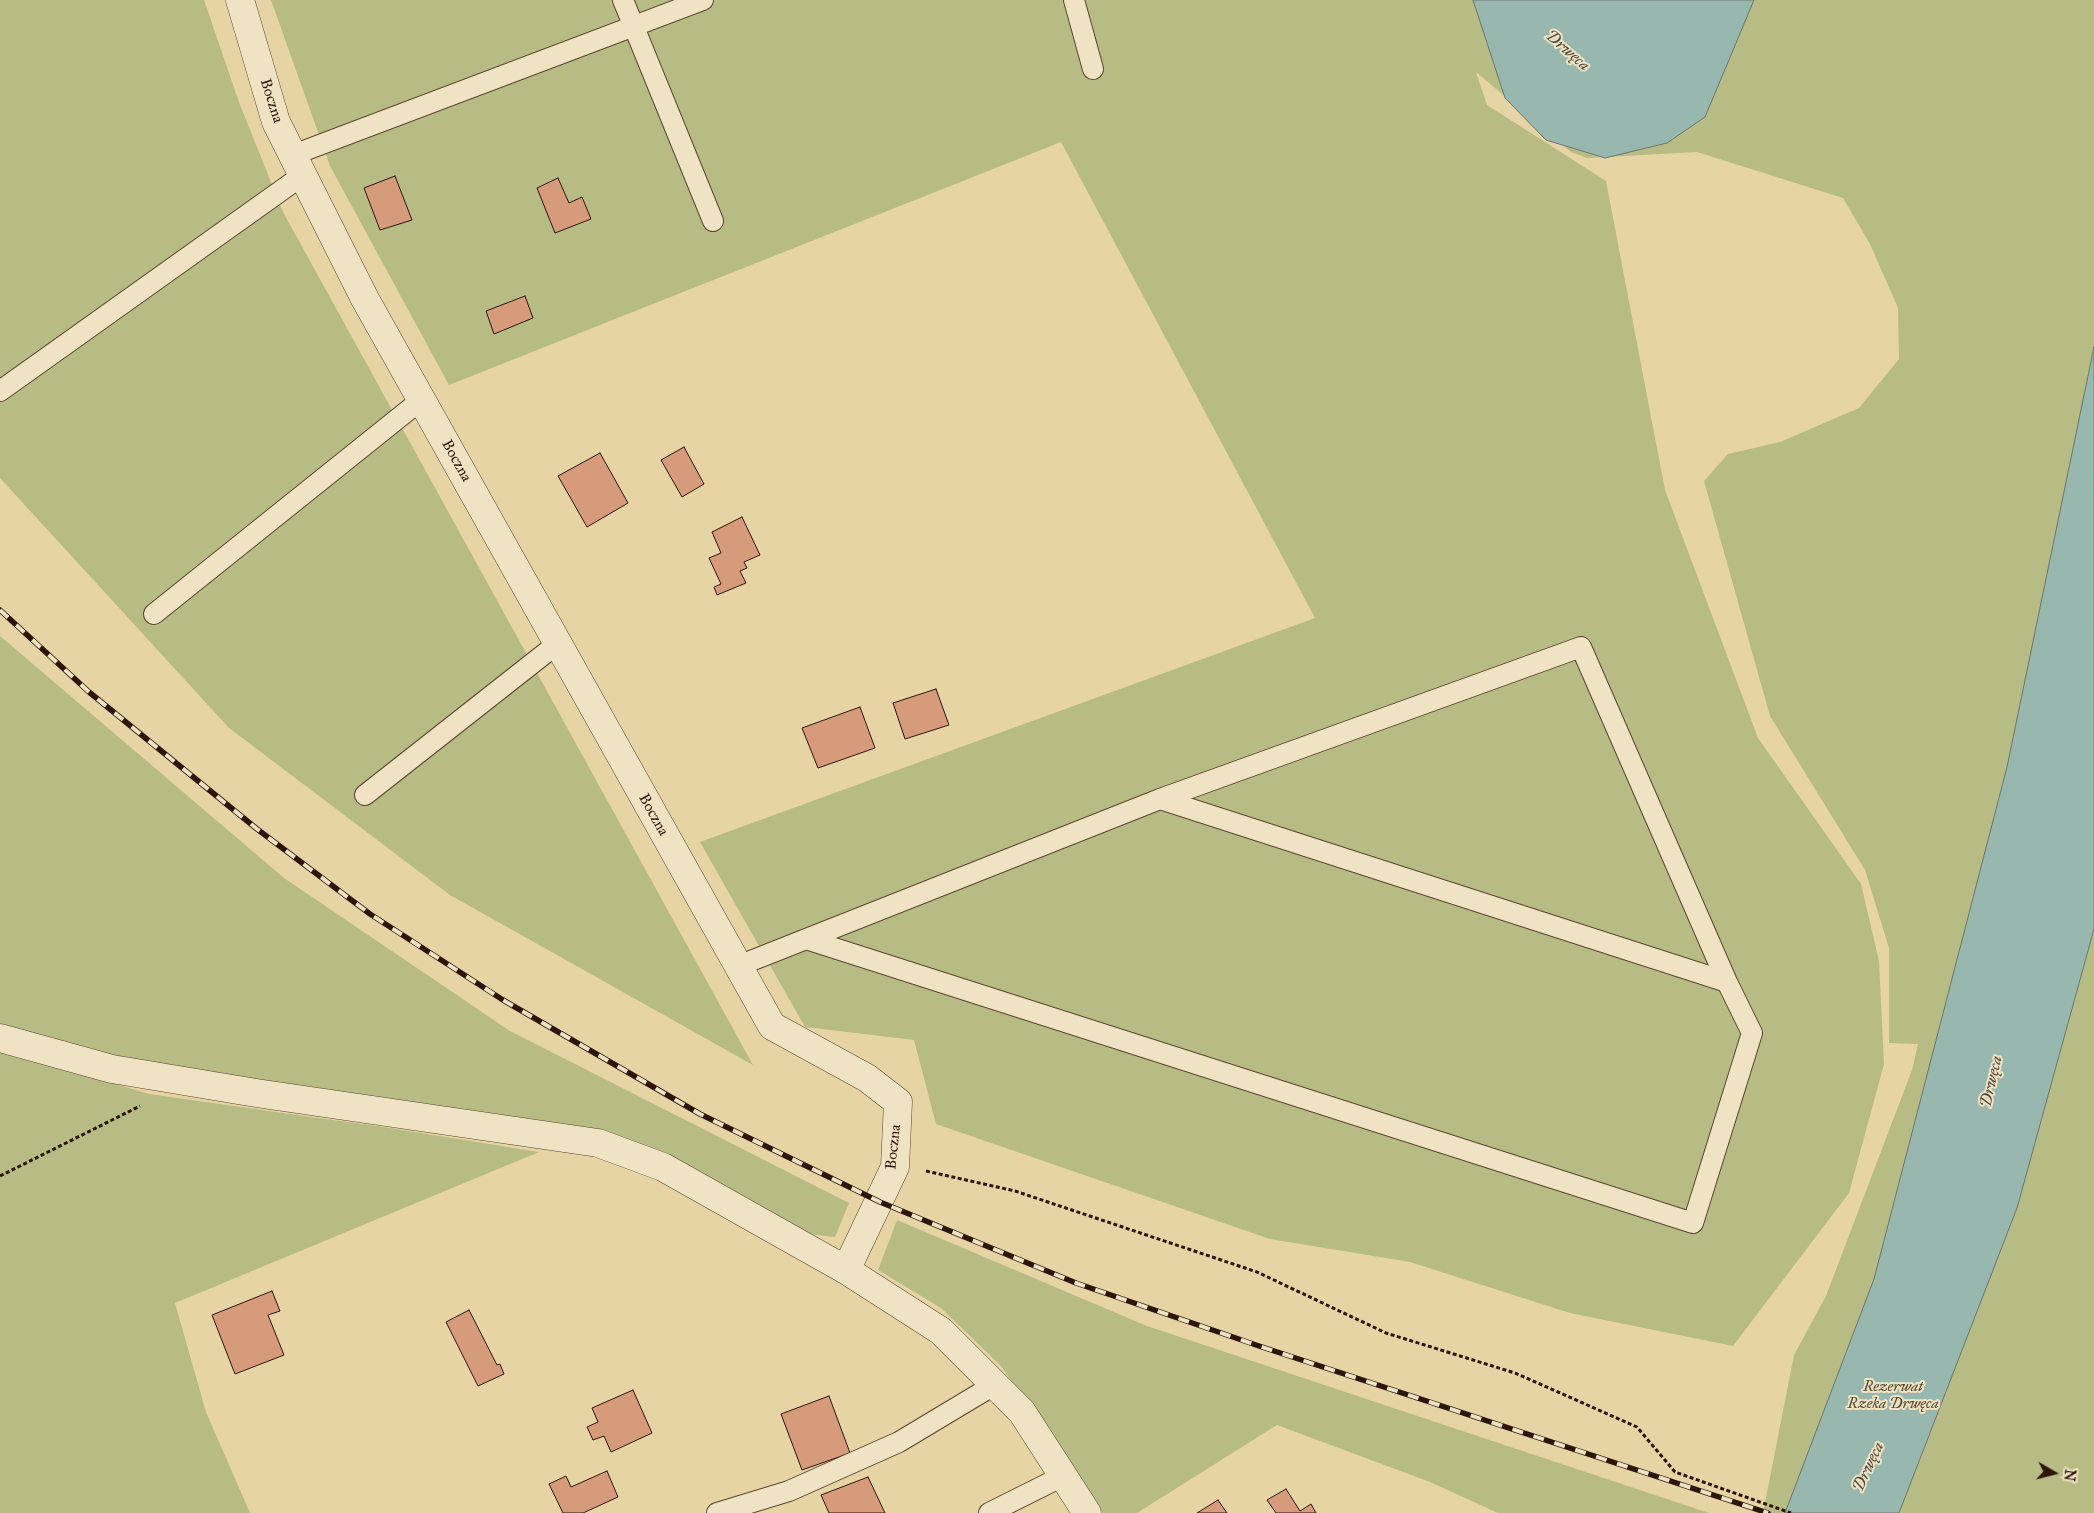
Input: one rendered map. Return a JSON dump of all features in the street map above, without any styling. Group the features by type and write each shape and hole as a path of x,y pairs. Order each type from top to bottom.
{"street":[{"name":"Boczna","path":"240,0 276,122 365,300 772,1026 867,1078 898,1102 895,1166 846,1270"},
{"path":"0,1038 112,1069 256,1093 598,1143 663,1167 846,1270 941,1331 1022,1412 1087,1513"}],"lane":[{"path":"623,0 632,27 713,221"},
{"path":"0,391 298,165 632,27 704,0"},
{"path":"1074,0 1093,69"},
{"path":"154,614 421,400"},
{"path":"365,795 558,644"},
{"path":"738,966 806,939 1160,799 1581,646 1727,982 1752,1033 1693,1223 806,939"},
{"path":"1160,799 1727,982"},
{"path":"717,1513 789,1491 899,1442 994,1384"},
{"path":"989,1513 1063,1476"}],"path":[{"path":"0,1176 190,1082"},
{"path":"895,1166 956,1176 1015,1191 1257,1272 1386,1333 1515,1373 1637,1427 1675,1472 1791,1513"}],"green space":[{"path":"0,0 204,0 240,105 283,212 753,1065 450,895 229,728 0,478"},
{"path":"271,0 2094,0 2094,1513 1763,1513 1794,1355 1826,1296 1912,1070 1918,1044 1889,1043 1889,948 1865,870 1770,716 1704,481 1728,454 1780,442 1859,408 1899,359 1898,308 1870,244 1843,198 1697,152 1587,158 1571,152 1476,72 1487,105 1606,181 1665,490 1758,738 1861,884 1879,961 1884,1064 1849,1193 1733,1346 1570,1313 1410,1262 1270,1239 936,1124 914,1040 805,1027 700,842 1315,618 1061,142 449,385 330,166"},
{"path":"0,636 284,878 510,1031 849,1203 835,1237 798,1233 651,1149 149,1066 0,1028"},
{"path":"0,1049 149,1094 390,1128 539,1152 175,1303 206,1412 250,1513 0,1513"},
{"path":"897,1220 1147,1326 1709,1513 1498,1513 1430,1482 1277,1425 1137,1513 1103,1513 1001,1366 941,1308 878,1270"}],"water":[{"name":"Drwęca","path":"1473,0 1754,0 1705,117 1667,143 1605,158 1546,140 1505,98"},
{"name":"Rezerwat Rzeka Drwęca","path":"2094,347 2094,929 2017,1208 1899,1513 1785,1513 1874,1279 2007,767"}],"building":[{"path":"395,176 412,220 380,230 364,188"},
{"path":"558,178 569,203 582,197 591,219 555,233 537,188"},
{"path":"525,296 533,318 494,334 486,311"},
{"path":"684,447 704,484 682,497 661,460"},
{"path":"600,453 628,503 587,527 558,476"},
{"path":"742,517 760,555 744,562 747,568 740,571 746,583 717,595 714,587 721,584 709,558 721,553 712,532"},
{"path":"936,689 949,725 905,739 893,703"},
{"path":"860,707 875,748 818,768 802,728"},
{"path":"272,1291 280,1311 268,1315 284,1355 235,1374 212,1315"},
{"path":"469,1310 497,1365 500,1364 504,1374 478,1386 446,1322"},
{"path":"633,1390 652,1433 611,1452 604,1436 593,1440 587,1427 598,1422 592,1408"},
{"path":"829,1396 850,1453 802,1470 781,1414"},
{"path":"607,1471 618,1497 583,1513 563,1513 549,1484 566,1476 571,1487"},
{"path":"868,1477 885,1513 829,1513 821,1495"},
{"path":"1286,1489 1300,1511 1311,1504 1316,1513 1276,1513 1267,1500"},
{"path":"1218,1500 1227,1513 1197,1513"}],"railway":[{"path":"0,610 89,692 257,829 370,914 503,1000 700,1114 880,1202 1076,1283 1259,1346 1768,1513"}]}
